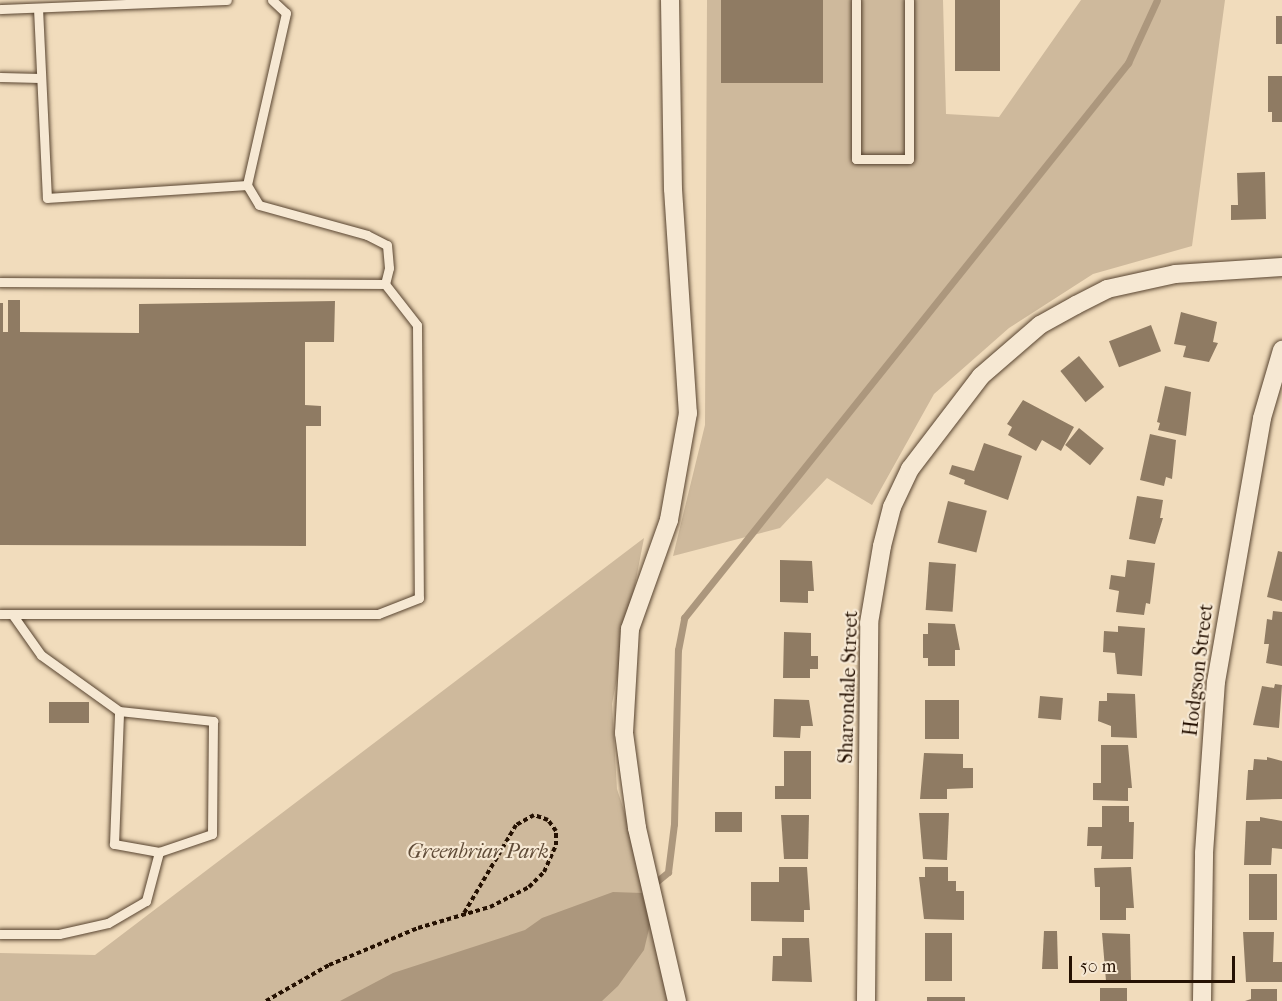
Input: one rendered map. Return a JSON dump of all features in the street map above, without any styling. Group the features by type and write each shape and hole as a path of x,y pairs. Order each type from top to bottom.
{"street":[{"path":"670,0 673,189 688,413 669,520 630,629 624,733 637,828 677,1001"},
{"name":"Sharondale Street","path":"866,1001 869,623 882,546 892,507 910,469 981,376 1040,325 1076,305 1107,289 1175,274 1282,267"},
{"name":"Hodgson Street","path":"1202,1001 1204,854 1216,682 1262,418 1282,350"}],"lane":[{"path":"0,9 227,0"},
{"path":"272,0 286,14 247,185 259,205 367,235 387,245 389,268 385,284"},
{"path":"856,0 856,159 909,159 909,0"},
{"path":"38,8 47,198 247,185"},
{"path":"0,77 40,78"},
{"path":"0,282 385,284"},
{"path":"0,614 378,614 419,598 417,325 385,284"},
{"path":"12,614 41,655 119,711 213,721 212,834 159,852 114,843 119,711"},
{"path":"0,934 58,934 108,923 146,901 159,852"}],"path":[{"path":"266,1001 329,965 418,928 463,915 490,907 538,880 556,845 556,831 548,820 534,816 521,820 463,915"}],"green space":[{"path":"707,0 943,0 946,114 999,117 1081,0 1225,0 1192,246 1093,274 1009,328 934,394 872,505 827,478 780,528 673,556 705,425"},
{"name":"Greenbriar Park","path":"644,538 612,704 617,789 686,1001 0,1001 0,953 95,955"}],"shaded area":[{"path":"613,892 642,893 650,925 644,950 618,986 602,1001 340,1001 393,973 525,930 542,918"}],"building":[{"path":"721,0 823,0 823,83 721,83"},
{"path":"955,0 1000,0 1000,71 955,71"},
{"path":"1276,16 1282,16 1282,44 1276,44"},
{"path":"1268,76 1282,76 1282,122 1272,122 1272,112 1268,112"},
{"path":"1265,172 1266,219 1231,220 1231,205 1238,205 1237,173"},
{"path":"8,300 20,300 20,332 139,333 139,304 335,301 334,342 305,342 305,405 321,406 321,426 306,426 306,546 0,545 0,303 3,303 3,332 8,332"},
{"path":"1181,312 1217,322 1213,342 1218,343 1209,362 1183,357 1186,346 1174,344"},
{"path":"1151,325 1161,351 1119,367 1109,341"},
{"path":"1079,356 1104,387 1086,402 1060,371"},
{"path":"1165,386 1191,392 1186,436 1158,430 1160,423 1157,422"},
{"path":"1023,400 1074,427 1061,451 1042,440 1036,451 1008,435 1012,427 1007,424"},
{"path":"1079,428 1104,448 1090,465 1065,445"},
{"path":"1150,434 1176,440 1172,479 1166,477 1164,486 1140,480"},
{"path":"984,443 1022,456 1008,500 964,484 965,480 949,474 952,465 974,471"},
{"path":"1137,496 1163,500 1160,518 1163,518 1155,544 1129,539"},
{"path":"948,501 987,511 976,552 938,543"},
{"path":"1278,551 1282,552 1282,601 1267,597"},
{"path":"780,560 812,561 814,591 808,591 808,603 780,602"},
{"path":"1127,560 1155,563 1150,604 1146,603 1144,615 1116,612 1119,591 1109,589 1111,575 1125,577"},
{"path":"929,562 956,564 953,612 926,610"},
{"path":"1273,611 1282,612 1282,666 1266,663 1269,644 1264,644 1267,619 1272,620"},
{"path":"928,623 955,624 960,650 955,650 955,666 928,666 928,658 923,658 923,634 928,634"},
{"path":"1118,626 1145,628 1142,676 1117,674 1115,653 1103,652 1104,631 1118,632"},
{"path":"784,632 811,633 811,656 818,656 818,669 810,669 810,678 783,678"},
{"path":"1275,684 1282,685 1279,728 1253,725 1262,686 1274,688"},
{"path":"1107,693 1135,694 1137,738 1111,737 1111,726 1098,721 1099,701 1107,701"},
{"path":"1040,696 1063,698 1061,720 1038,718"},
{"path":"774,699 809,700 813,726 801,726 800,738 773,737"},
{"path":"925,700 959,700 959,739 925,739"},
{"path":"49,702 89,702 89,723 49,723"},
{"path":"1101,745 1128,745 1132,788 1128,788 1128,801 1093,800 1093,783 1101,783"},
{"path":"784,751 811,751 811,799 775,799 775,786 784,786"},
{"path":"924,753 963,754 963,768 973,768 973,788 947,789 947,799 920,799"},
{"path":"1267,757 1282,761 1282,799 1246,800 1248,770 1253,770 1254,759 1267,760"},
{"path":"1102,806 1129,806 1129,822 1134,822 1133,859 1101,859 1102,846 1087,846 1088,827 1102,827"},
{"path":"715,812 742,812 742,832 715,832"},
{"path":"919,813 949,813 947,860 923,859"},
{"path":"781,815 809,815 808,859 784,859"},
{"path":"1260,817 1282,821 1282,849 1272,848 1271,865 1244,865 1246,821 1260,821"},
{"path":"779,867 807,867 810,910 804,910 804,922 751,921 751,882 779,882"},
{"path":"925,867 948,867 948,881 956,881 956,891 964,891 964,920 924,919 919,877 925,877"},
{"path":"1131,867 1134,908 1126,908 1126,920 1100,920 1100,887 1095,887 1094,868"},
{"path":"1249,874 1277,874 1277,920 1249,920"},
{"path":"1044,931 1057,931 1058,969 1042,969"},
{"path":"1243,932 1274,932 1273,962 1282,962 1282,982 1246,982"},
{"path":"925,933 952,933 952,981 925,981"},
{"path":"1102,933 1130,934 1131,981 1106,981"},
{"path":"782,938 809,938 812,982 772,981 773,956 782,956"},
{"path":"1100,988 1127,988 1127,1001 1100,1001"},
{"path":"1251,989 1277,989 1277,1001 1245,1001 1251,999"},
{"path":"927,997 965,997 965,1001 927,1001"}],"waterway":[{"path":"651,886 668,872 674,824 678,650 684,618 1128,63 1157,0"}]}
